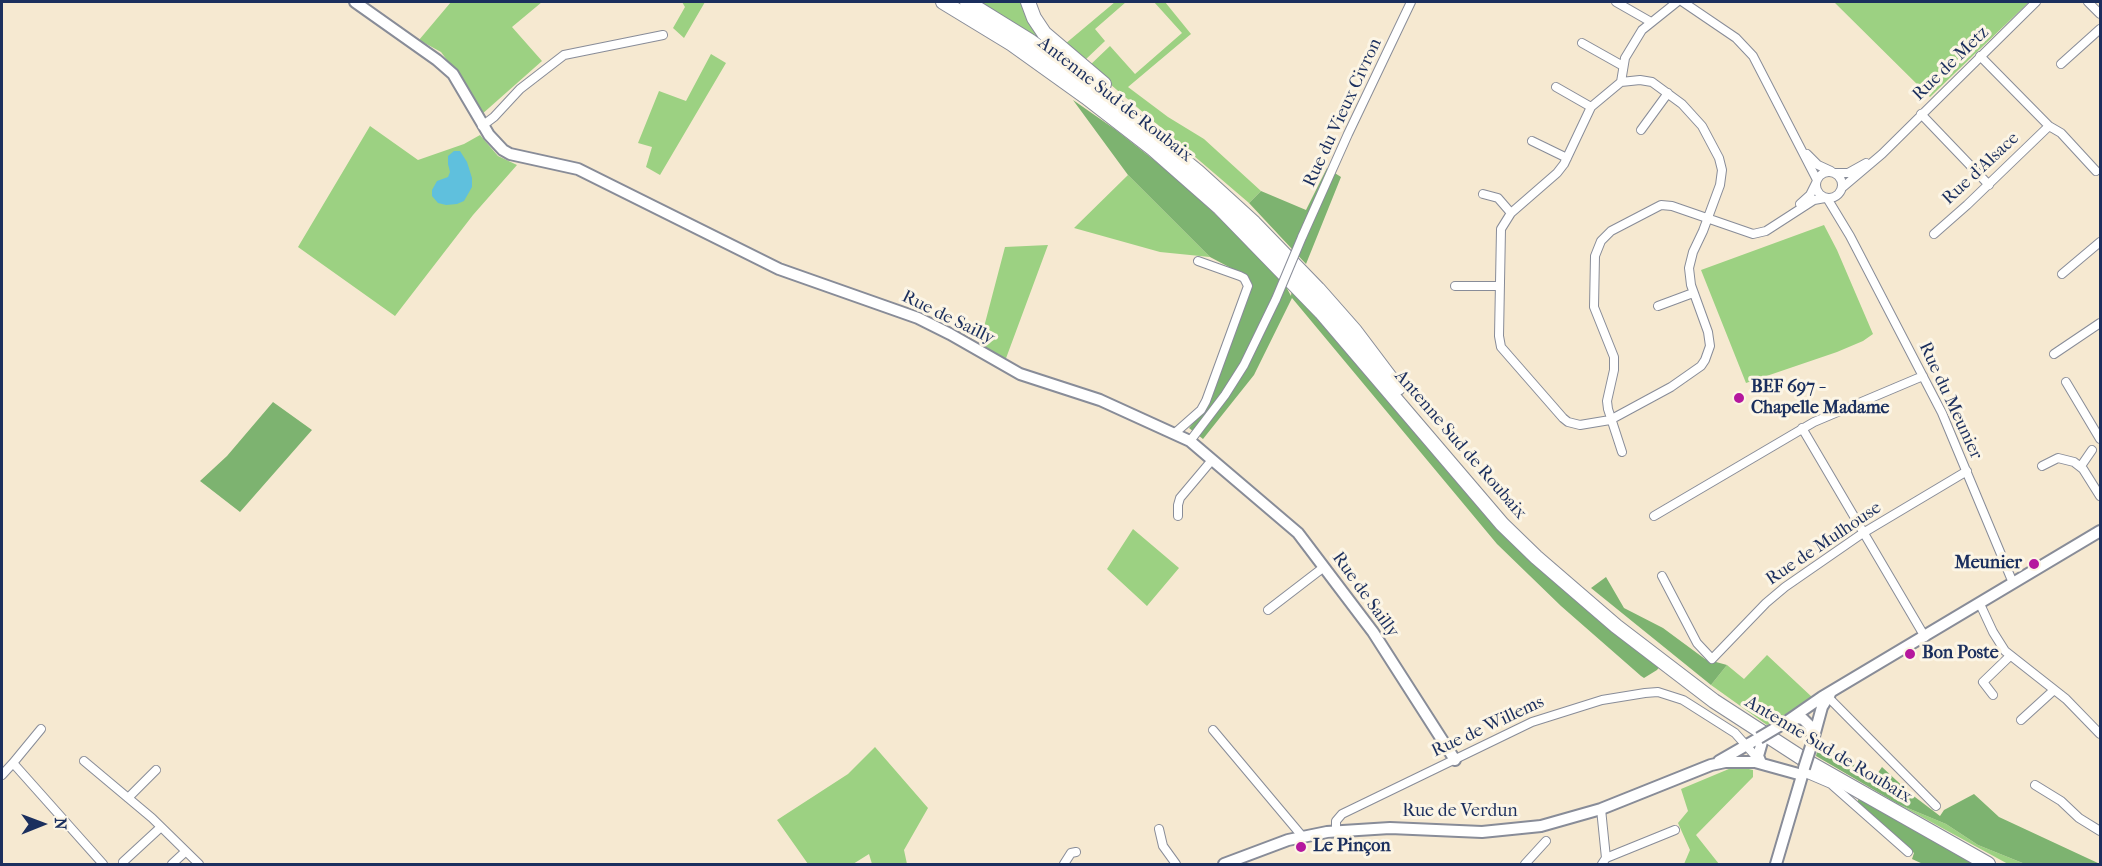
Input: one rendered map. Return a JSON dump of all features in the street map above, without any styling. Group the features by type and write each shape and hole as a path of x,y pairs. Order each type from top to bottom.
{"highway":[{"name":"Antenne Sud de Roubaix","path":"944,2 1012,44 1074,88 1153,149 1220,208 1321,312 1502,524 1536,557 1630,638 1728,710 1815,766 1988,864"},
{"name":"Antenne Sud de Roubaix","path":"967,2 1067,67 1152,133 1226,197 1298,268 1355,331 1484,494 1537,548 1608,612 1703,686 1755,722 1855,784 2000,864"},
{"path":"1028,2 1034,18 1044,33 1133,109 1152,133"}],"street":[{"name":"Rue de Sailly","path":"355,2 437,60 453,74 482,126 496,144 510,154 578,169 779,269 918,318 1020,374 1100,400 1190,441 1292,527 1377,639 1455,760"},
{"name":"Rue du Vieux Civron","path":"1190,441 1226,395 1244,365 1276,299 1348,134 1411,2"},
{"path":"1616,2 1651,22"},
{"path":"1621,82 1623,66 1636,38 1651,22 1677,2"},
{"path":"1683,2 1736,38 1753,56 1798,142 1816,182 1818,193 1826,198"},
{"name":"Rue de Metz","path":"1842,189 1874,161 2036,2"},
{"path":"2090,2 2100,14"},
{"path":"2061,64 2100,29"},
{"path":"482,126 494,117 520,89 564,55 663,35"},
{"path":"1582,43 1623,66"},
{"path":"1980,56 2049,126 2061,133 2096,171"},
{"path":"1646,81 1682,104 1697,118 1721,163 1722,177 1690,261 1689,276 1710,339 1705,360 1701,366 1671,387 1610,420 1580,425 1568,422 1504,352 1499,336 1501,229 1511,213 1557,173 1567,158 1591,107 1621,82 1646,81"},
{"path":"1556,87 1591,107"},
{"path":"1641,130 1668,93"},
{"path":"1922,114 1989,185"},
{"name":"Rue d'Alsace","path":"1934,234 1989,185 2049,126"},
{"path":"1532,141 1567,158"},
{"path":"1622,452 1610,420 1607,401 1615,363 1594,307 1597,248 1611,231 1661,205 1667,205 1753,234 1766,231 1814,200 1835,197 1842,189 1842,179 1834,172 1818,165 1798,142"},
{"name":"Rue de Metz","path":"1834,172 1845,174 1853,171 1887,148"},
{"path":"1780,221 1810,195 1823,172 1834,172"},
{"name":"Rue du Meunier","path":"1842,189 1839,209 1850,236"},
{"path":"1483,194 1498,198 1511,213"},
{"name":"Rue du Meunier","path":"1826,198 1850,236 1947,423 2013,584"},
{"path":"2062,274 2100,242"},
{"path":"1175,433 1201,410 1206,401 1248,286 1244,278 1198,261"},
{"path":"1455,286 1500,286"},
{"path":"1658,306 1693,292"},
{"path":"2054,354 2100,323"},
{"path":"1654,516 1802,428 1923,376"},
{"path":"2066,382 2100,439"},
{"path":"1802,428 1925,637"},
{"path":"2081,466 2092,450"},
{"path":"2042,466 2061,458 2068,459 2081,466 2100,496"},
{"path":"1178,516 1180,498 1212,460"},
{"name":"Rue de Mulhouse","path":"1662,576 1697,643 1712,659 1774,595 1863,533 1967,471"},
{"path":"1711,765 1763,738 1828,695 2100,531"},
{"path":"1268,610 1324,567"},
{"path":"1980,603 1997,640 2010,656 2054,690 2100,734"},
{"path":"1993,695 1983,682 2010,656"},
{"path":"2021,720 2054,690"},
{"name":"Rue de Willems","path":"1336,830 1336,821 1342,814 1542,718 1602,700 1650,692 1666,694 1683,700 1735,733 1760,762"},
{"path":"1776,864 1828,695"},
{"path":"1828,695 1936,806"},
{"path":"1786,722 1798,718 1803,719 1810,726 1813,740"},
{"path":"2,775 41,729"},
{"path":"1213,730 1302,836"},
{"path":"1763,738 1758,753 1760,762 1803,772 1831,784 1908,852"},
{"path":"84,761 161,827 199,864"},
{"name":"Rue de Verdun","path":"1224,864 1262,848 1302,836 1336,830 1390,828 1498,831 1541,826 1601,809 1711,765 1739,761 1760,762"},
{"path":"13,763 103,864"},
{"path":"128,798 156,770"},
{"path":"2035,785 2061,801 2079,818 2100,831"},
{"path":"1601,809 1604,861 1676,830"},
{"path":"123,862 161,827"},
{"path":"1159,829 1163,846 1176,864"},
{"path":"1525,864 1546,841"},
{"path":"172,864 185,852"},
{"path":"1064,864 1071,853 1076,852"}],"green space":[{"path":"451,2 542,2 512,27 542,61 481,115 467,87 441,52 419,40"},
{"path":"682,2 705,2 684,38 673,28 685,7"},
{"path":"975,2 1025,2 1056,50 1055,53"},
{"path":"1115,2 1126,2 1095,29 1105,41 1084,61 1065,44"},
{"path":"1154,2 1165,2 1191,34 1128,87 1168,117 1204,139 1261,191 1249,203 1089,66 1110,46 1135,74 1182,33"},
{"path":"1834,2 2029,2 1930,97"},
{"path":"711,54 726,63 660,175 646,167 652,147 638,143 659,91 686,101"},
{"path":"1073,100 1116,130 1173,175 1279,273 1291,296 1292,288 1470,491 1660,666 1657,670 1644,678 1641,676 1561,606 1497,544 1292,298 1254,375 1203,439 1189,428 1207,407 1251,286 1246,276 1210,257 1128,175"},
{"path":"370,126 418,160 464,144 480,135 498,156 517,165 473,215 395,316 298,247"},
{"path":"1327,168 1341,177 1306,264 1249,203 1261,191 1306,210"},
{"path":"1128,175 1210,257 1160,252 1074,228"},
{"path":"1824,225 1873,334 1837,352 1746,383 1701,270"},
{"path":"1048,245 1005,361 979,346 1005,247"},
{"path":"273,402 312,430 240,512 200,481 227,456"},
{"path":"1133,529 1179,568 1147,606 1107,569"},
{"path":"1606,577 1624,608 1663,628 1705,659 1727,665 1711,685 1591,588"},
{"path":"1767,655 1813,698 1767,725 1711,685 1727,665 1744,679"},
{"path":"1819,743 1875,777 1882,767 1911,794 1940,816 1944,810 1974,794 1999,817 2100,864 2025,864 1978,845 1946,824 1898,804 1816,756"},
{"path":"875,747 928,808 904,850 907,864 872,864 869,854 853,864 808,864 777,820 848,774"},
{"path":"1736,766 1753,770 1753,777 1696,835 1719,864 1684,864 1690,850 1678,823 1688,811 1681,789"},
{"path":"1859,798 1935,842 1979,864 1923,864 1912,859 1914,853 1857,803"},
{"path":"1898,804 1946,824 1978,845 2025,864 2008,864"}],"water":[{"path":"454,151 460,151 467,162 472,187 464,201 446,205 438,203 432,196 432,190 437,181 448,177 450,172 448,156"}],"place":[{"name":"BEF 697 - Chapelle Madame","path":"1739,398"},
{"name":"Meunier","path":"2034,564"},
{"name":"Bon Poste","path":"1910,654"},
{"name":"Le Pinçon","path":"1301,847"}]}
